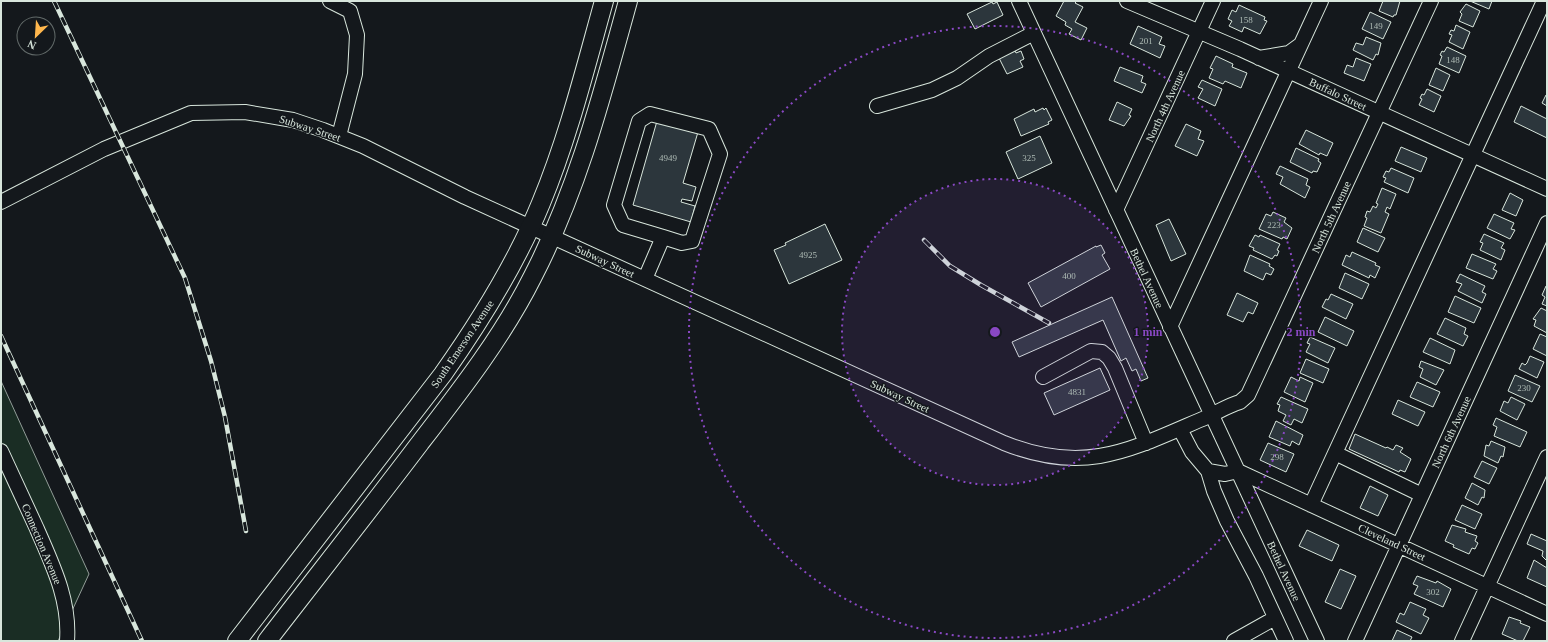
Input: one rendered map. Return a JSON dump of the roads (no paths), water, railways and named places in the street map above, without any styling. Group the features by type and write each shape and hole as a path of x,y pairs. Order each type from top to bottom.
{"main road":[{"name":"South Emerson Avenue","path":"237,641 309,549 462,347 505,279 542,203 568,128 604,1"},
{"path":"267,641 474,373 517,305 567,204 583,159 628,1"}],"street":[{"path":"330,1 350,11 357,35 355,74 339,136"},
{"name":"Bethel Avenue","path":"1019,1 1317,641"},
{"name":"Buffalo Street","path":"1127,1 1260,58 1547,189"},
{"name":"North 4th Avenue","path":"1116,210 1213,1"},
{"path":"1170,327 1321,1"},
{"name":"North 5th Avenue","path":"1211,415 1240,402 1250,391 1431,1"},
{"path":"1311,505 1544,1"},
{"path":"877,106 932,90 957,78 989,56 1034,33"},
{"path":"1260,58 1289,52 1300,45"},
{"name":"Subway Street","path":"1,202 104,149 191,113 233,111 269,115 293,120 339,136 552,237 1004,443 1028,452 1055,457 1088,458 1118,452 1146,443 1211,415"},
{"path":"650,114 708,129 720,154 692,240 682,243 663,238 623,225 614,205 639,121 650,114"},
{"name":"North 6th Avenue","path":"1355,641 1547,223"},
{"path":"645,279 663,238"},
{"path":"1043,378 1092,351 1102,352 1109,358 1115,368 1146,443"},
{"path":"1180,429 1192,452 1208,471 1214,491 1227,521 1256,576 1286,641"},
{"name":"Connection Avenue","path":"1,451 57,575 63,594 66,613 67,641"},
{"path":"1335,453 1422,495"},
{"path":"1462,641 1547,457"},
{"path":"1208,471 1225,474 1238,471"},
{"name":"Cleveland Street","path":"1238,471 1547,614"},
{"path":"1234,641 1275,618"}],"railway":[{"path":"54,1 185,278 211,361 225,417 246,531"},
{"path":"924,240 950,266 1049,323"},
{"path":"1,336 142,641"}]}
